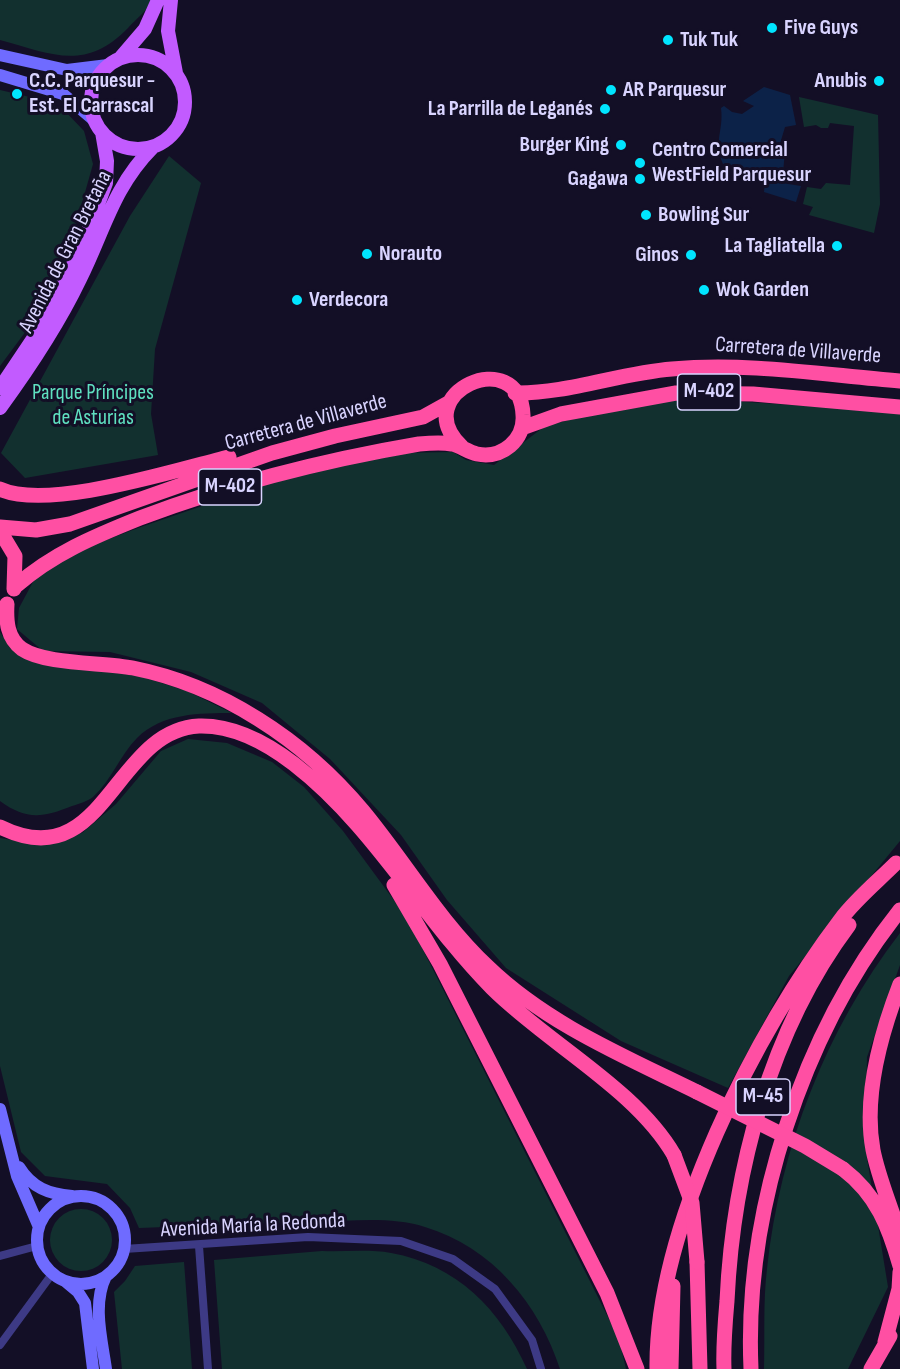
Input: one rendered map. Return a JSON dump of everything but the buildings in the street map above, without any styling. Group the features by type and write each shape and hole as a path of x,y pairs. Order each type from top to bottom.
{"highway":[{"name":"Carretera de Villaverde","path":"515,393 536,393 633,373 697,367 900,381"},
{"path":"482,379 499,381 515,393 523,410 522,428 513,444 499,453 483,455 462,447 449,426 450,402 462,387 482,379"},
{"name":"Carretera de Villaverde","path":"522,428 561,414 676,393 753,394 900,406"},
{"name":"Carretera de Villaverde","path":"0,529 36,530 70,524 190,480 294,447 423,417 450,402"},
{"name":"Carretera de Villaverde","path":"16,586 44,562 83,542 161,510 222,489 412,446 449,444 462,447"},
{"path":"0,489 24,496 63,493 239,455 294,447"},
{"name":"M-402","path":"0,529 15,556 16,586 3,609"},
{"path":"3,609 11,637 29,652 45,658 129,667 171,678 219,698 281,735 323,768 353,799 454,931 507,985 570,1028 805,1146 843,1169 864,1187 881,1210 900,1266"},
{"path":"0,827 37,837 76,827 101,807 152,744 176,730 201,726 228,730 265,745 303,771 371,841 437,926 479,975 531,1024 639,1110 661,1134 674,1155 692,1203 697,1262 700,1369"},
{"path":"341,809 399,893 440,964 608,1293 637,1369"},
{"path":"657,1369 663,1296 688,1210 744,1074 780,1011 842,917 898,861"},
{"name":"M-45","path":"724,1369 729,1253 743,1170 769,1080 802,1002 836,944 898,861"},
{"name":"M-45","path":"751,1369 756,1261 773,1171 787,1124 834,1012 900,910"},
{"path":"900,984 880,1050 873,1090 871,1125 877,1168 900,1237"},
{"path":"672,1369 672,1289 688,1210"},
{"path":"871,1369 885,1342 899,1289 900,1272"},
{"path":"885,1342 900,1325"}],"main road":[{"path":"122,57 145,29 158,0"},
{"path":"171,0 168,31 176,73 184,88 186,110 177,129 166,140 153,147 129,148 117,143 99,127 92,106 93,90 98,77 108,65 122,57 139,54 154,58 176,73"},
{"name":"Avenida de Gran Bretaña","path":"0,388 41,327 82,247 106,183 107,160 99,127"},
{"name":"Avenida de Gran Bretaña","path":"0,408 42,347 72,295 117,194 136,165 153,147"}],"street":[{"path":"0,55 67,70 108,65"},
{"path":"0,75 63,94 78,104 99,127"},
{"path":"0,1109 17,1176 39,1227"},
{"path":"11,1152 26,1176 38,1187 54,1194 82,1196 106,1205 117,1216 124,1230 124,1249 117,1266 105,1276 87,1284 65,1281"},
{"path":"82,1196 69,1198 56,1204 45,1214 39,1227 37,1246 43,1263 52,1274 78,1292 85,1302 93,1369"},
{"name":"Avenida María la Redonda","path":"124,1249 199,1246 308,1237 401,1241 453,1259 495,1289 532,1340 541,1369"},
{"path":"0,1256 37,1246"},
{"path":"199,1246 208,1369"},
{"path":"0,1345 52,1274"},
{"path":"105,1276 98,1302 106,1369"}],"green space":[{"path":"0,0 152,0 142,14 112,42 82,55 67,56 0,40"},
{"path":"0,90 62,108 84,131 93,164 58,288 0,366"},
{"path":"799,97 878,115 880,204 874,233 809,215 813,207 803,204 807,187 821,189 826,183 850,185 854,126 830,123 828,128 816,125 804,127"},
{"name":"Parque Príncipes de Asturias","path":"169,156 201,183 155,349 151,414 158,455 25,478 1,453 130,216"},
{"path":"685,398 900,412 900,841 789,976 728,1088 621,1041 506,968 447,900 401,835 330,759 262,703 191,672 110,652 43,651 17,629 19,608 34,580 77,551 138,528 281,479 399,453 453,452 466,460 494,465 545,426 610,410"},
{"path":"0,632 10,648 33,662 139,676 187,691 232,713 194,714 158,724 137,738 99,791 91,798 52,813 26,814 0,801"},
{"path":"188,739 227,743 272,762 304,787 343,831 407,918 619,1339 626,1369 560,1369 539,1322 510,1281 471,1248 425,1227 399,1221 371,1220 139,1228 130,1208 107,1184 45,1176 21,1152 0,1066 0,838 42,845 82,833 116,804 161,751"},
{"path":"900,933 900,965 867,1057 865,1146 888,1287 848,1369 764,1369 767,1269 773,1224 795,1135 829,1050 850,1009"},
{"path":"81,1209 98,1214 103,1218 107,1223 112,1240 107,1257 103,1262 98,1266 81,1271 64,1266 59,1262 55,1257 50,1240 55,1223 59,1218 64,1214"},
{"path":"322,1251 391,1253 415,1259 456,1279 490,1309 504,1327 527,1369 222,1369 214,1260"},
{"path":"184,1262 192,1369 122,1369 114,1292 135,1266"}],"water":[{"path":"764,87 790,95 796,125 785,127 779,147 785,151 782,183 801,186 796,202 764,192 765,184 738,176 731,166 723,164 720,156 721,108 724,106 732,112 742,114 754,106 743,101"}],"place":[{"name":"Five Guys","path":"772,28"},
{"name":"Tuk Tuk","path":"668,40"},
{"name":"Anubis","path":"879,81"},
{"name":"AR Parquesur","path":"611,90"},
{"name":"C.C. Parquesur - Est. El Carrascal","path":"17,94"},
{"name":"La Parrilla de Leganés","path":"605,109"},
{"name":"Burger King","path":"621,145"},
{"name":"Centro Comercial WestField Parquesur","path":"640,163"},
{"name":"Gagawa","path":"640,179"},
{"name":"Bowling Sur","path":"646,215"},
{"name":"La Tagliatella","path":"837,246"},
{"name":"Norauto","path":"367,254"},
{"name":"Ginos","path":"691,255"},
{"name":"Wok Garden","path":"704,290"},
{"name":"Verdecora","path":"297,300"}]}
